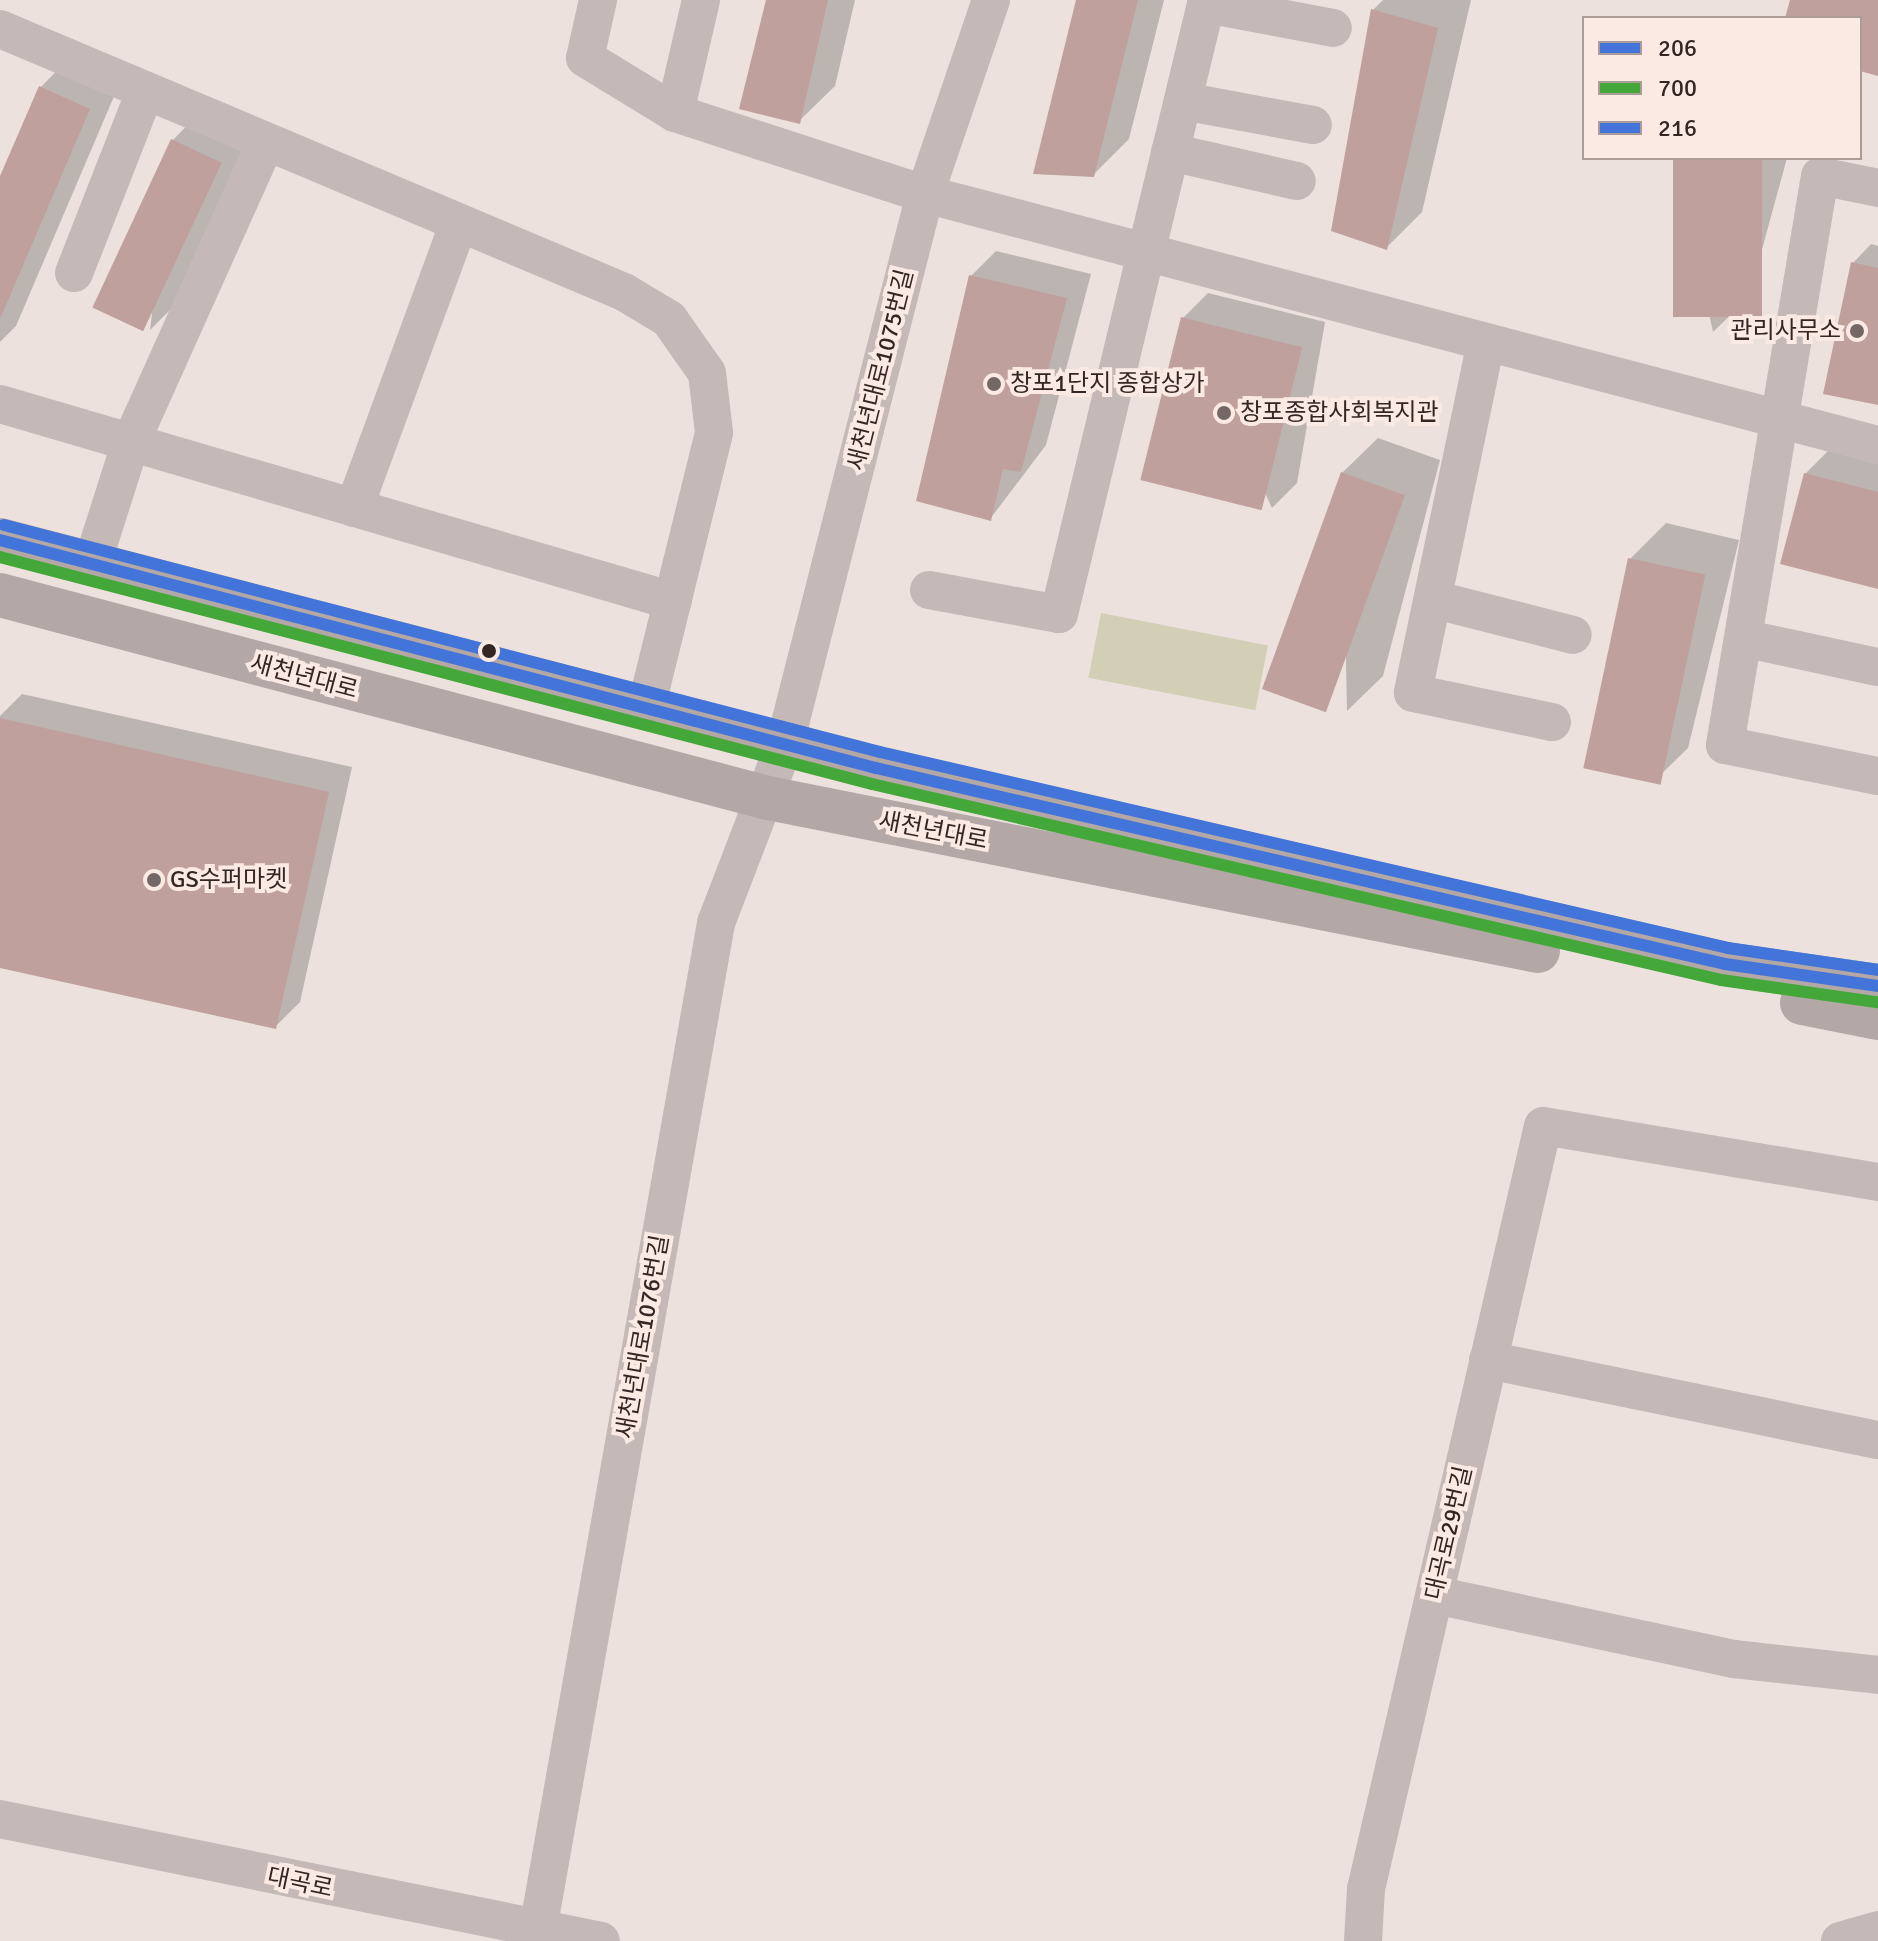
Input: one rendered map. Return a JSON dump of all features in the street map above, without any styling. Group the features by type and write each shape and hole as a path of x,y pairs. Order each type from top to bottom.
{"main road":[{"name":"새천년대로","path":"0,540 785,743 1725,964 1878,986"},
{"name":"새천년대로","path":"0,595 768,798 1878,1018"}],"street":[{"path":"598,0 585,58 675,113 925,194 1147,248 1485,347 1778,424 1878,445"},
{"path":"675,113 701,0"},
{"name":"새천년대로1075번길","path":"785,743 925,194 991,0"},
{"path":"929,590 1059,614 1206,4 1333,28"},
{"path":"4,42 145,92 457,228 635,299 669,319 707,373 714,433 646,707"},
{"path":"74,273 145,92"},
{"path":"1183,101 1313,125"},
{"path":"92,564 131,442 265,144"},
{"path":"1170,152 1297,181"},
{"path":"1878,188 1820,176 1778,424 1747,639 1725,745 1878,776"},
{"path":"354,508 457,228"},
{"path":"1485,347 1436,600 1413,693 1552,722"},
{"path":"0,404 673,601"},
{"path":"1436,600 1573,635"},
{"path":"1747,639 1878,667"},
{"name":"새천년대로1076번길","path":"537,1937 716,923 768,798 785,743"},
{"name":"대곡로29번길","path":"1363,1941 1366,1889 1543,1126 1878,1182"},
{"path":"1488,1360 1878,1440"},
{"path":"1435,1595 1734,1659 1878,1675"},
{"name":"대곡로","path":"0,1819 537,1937 601,1941"},
{"path":"1840,1941 1878,1930"}],"shaded area":[{"path":"1101,613 1268,645 1255,710 1088,678"}],"building":[{"path":"766,0 828,0 800,124 739,109"},
{"path":"1076,0 1138,0 1094,177 1033,174"},
{"path":"1790,0 1878,0 1878,76 1862,72 1862,16 1786,16"},
{"path":"1371,9 1438,28 1387,250 1331,231"},
{"path":"39,86 90,109 0,319 0,176"},
{"path":"171,139 222,163 143,331 92,308"},
{"path":"1673,160 1762,160 1762,317 1673,317"},
{"name":"관리사무소","path":"1851,262 1878,268 1878,405 1823,394"},
{"name":"창포1단지 종합상가","path":"969,275 1067,298 1021,472 1003,469 991,521 916,501"},
{"name":"창포종합사회복지관","path":"1181,317 1302,347 1262,510 1140,480"},
{"path":"1341,472 1405,495 1326,712 1262,689"},
{"path":"1804,473 1878,492 1878,589 1780,564"},
{"path":"1628,558 1705,574 1661,785 1583,768"},
{"name":"GS수퍼마켓","path":"0,718 329,792 276,1029 0,968"}],"transit line":[{"name":"216","path":"4,525 880,752 1728,948 1878,970"},
{"name":"206","path":"0,540 876,768 1725,964 1878,986"},
{"name":"700","path":"0,557 872,784 1721,980 1876,1002"}],"place":[{"name":"관리사무소","path":"1857,331"},
{"name":"창포1단지 종합상가","path":"994,384"},
{"name":"창포종합사회복지관","path":"1224,413"},
{"name":"GS수퍼마켓","path":"154,880"}]}
